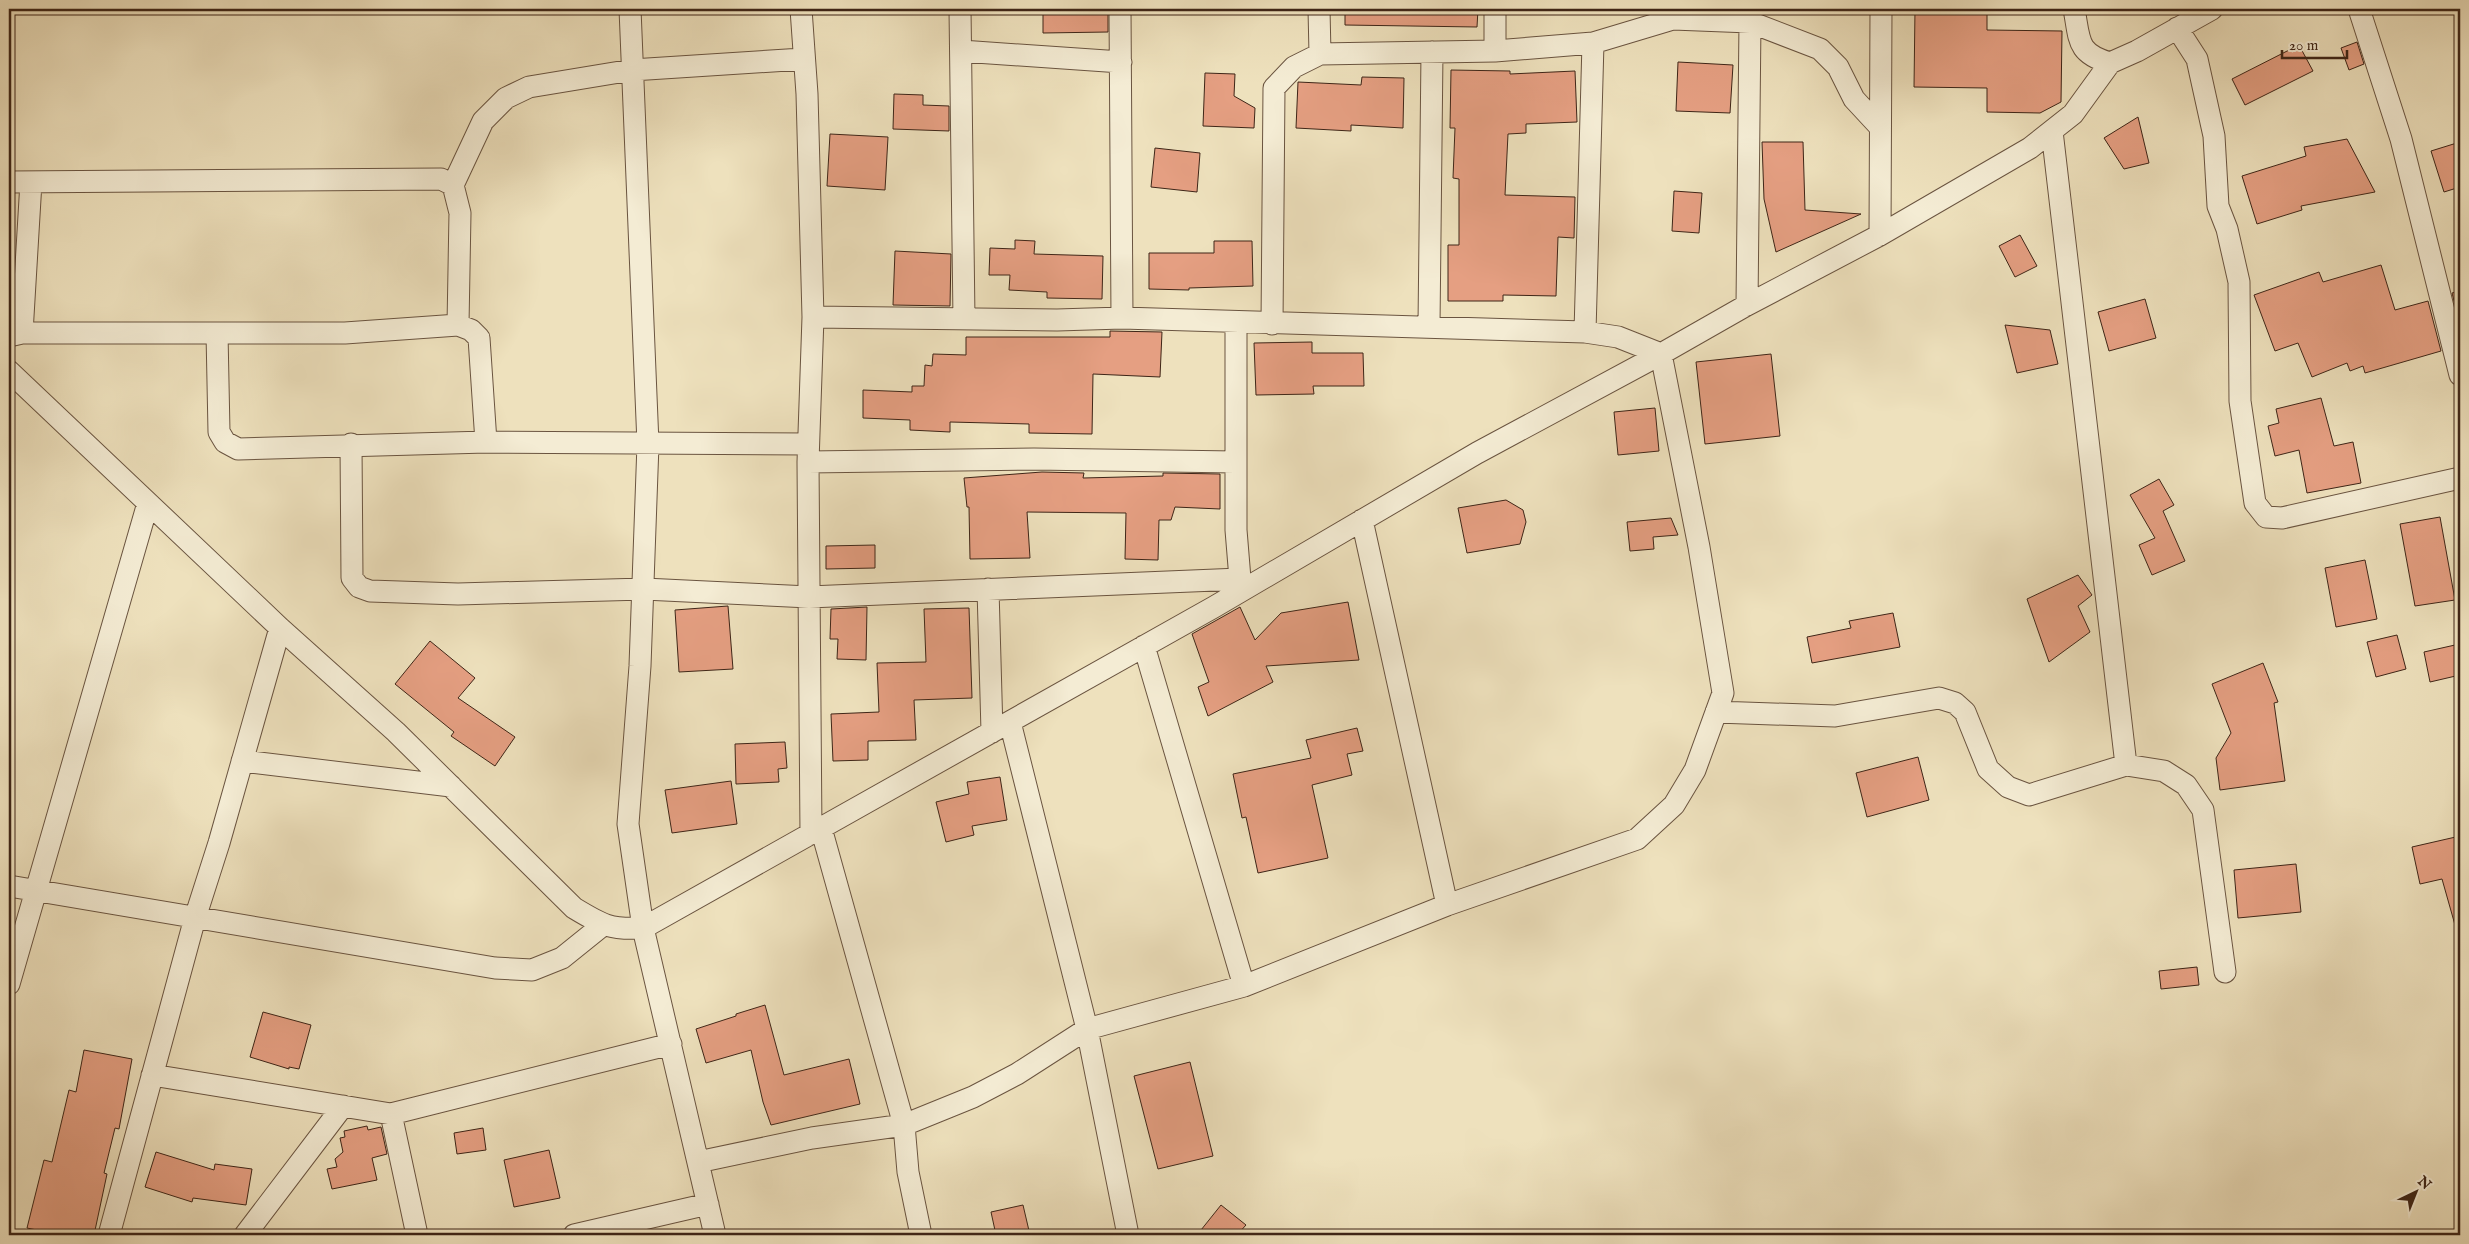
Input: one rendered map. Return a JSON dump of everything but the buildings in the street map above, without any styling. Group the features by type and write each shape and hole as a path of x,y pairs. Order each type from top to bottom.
{"street":[{"path":"630,9 648,444 644,589 628,824 643,928 715,1235"},
{"path":"801,9 803,59 807,94 813,317 808,453 809,597 816,831 904,1125 908,1172 922,1235"},
{"path":"960,9 964,319"},
{"path":"1120,9 1122,318"},
{"path":"1319,9 1320,54"},
{"path":"1494,51 1495,9"},
{"path":"1880,236 1881,9"},
{"path":"2074,9 2081,44 2092,58 2110,63"},
{"path":"11,380 148,503 280,628 396,732 574,908 603,925 621,929 643,928 1144,646 1240,585 1362,520 1477,453 1661,354 1747,305 1880,236 2030,148 2073,114 2110,63 2137,51 2212,9"},
{"path":"2359,9 2401,139 2460,375"},
{"path":"1272,324 1274,88 1294,67 1320,54 1494,51 1593,43 1674,14 1750,22 1820,49 1838,67 1854,99 1879,126"},
{"path":"1747,305 1750,22"},
{"path":"2177,28 2197,59 2214,136 2218,206 2227,229 2239,282 2240,401 2255,503 2266,517 2282,518 2460,478"},
{"path":"1585,332 1593,43"},
{"path":"961,51 1120,62"},
{"path":"1429,326 1432,52"},
{"path":"458,325 460,213 453,185 483,121 506,98 530,87 632,70 803,59"},
{"path":"2052,131 2126,765"},
{"path":"9,182 441,179 453,185"},
{"path":"31,182 15,334 346,333 458,325 471,330 479,338 486,442"},
{"path":"813,317 964,319 1122,318 1236,323 1429,326 1585,332 1618,337 1661,354"},
{"path":"1236,323 1236,530 1240,585"},
{"path":"217,333 219,432 225,442 238,449 351,444 486,442 648,444 808,453 1235,462"},
{"path":"698,1162 820,1137 904,1125 972,1097 1017,1074 1087,1029 1244,986 1447,905 1637,839 1674,805 1695,770 1723,693 1699,547 1661,354"},
{"path":"351,444 352,578 359,587 370,591 458,594 644,589 809,597 988,590 1240,585"},
{"path":"9,984 148,503"},
{"path":"1362,520 1447,905"},
{"path":"988,590 1001,727 1087,1029 1128,1235"},
{"path":"109,1235 195,918 280,628"},
{"path":"1144,646 1244,986"},
{"path":"1716,712 1835,716 1940,698 1955,703 1965,712 1988,769 2008,787 2029,795 2126,765 2164,771 2186,785 2203,810 2225,972"},
{"path":"242,761 451,786"},
{"path":"9,886 495,968 532,970 562,958 603,925"},
{"path":"152,1075 391,1114 430,1106 671,1044"},
{"path":"245,1235 343,1106"},
{"path":"391,1114 416,1235"},
{"path":"574,1235 708,1204"}]}
